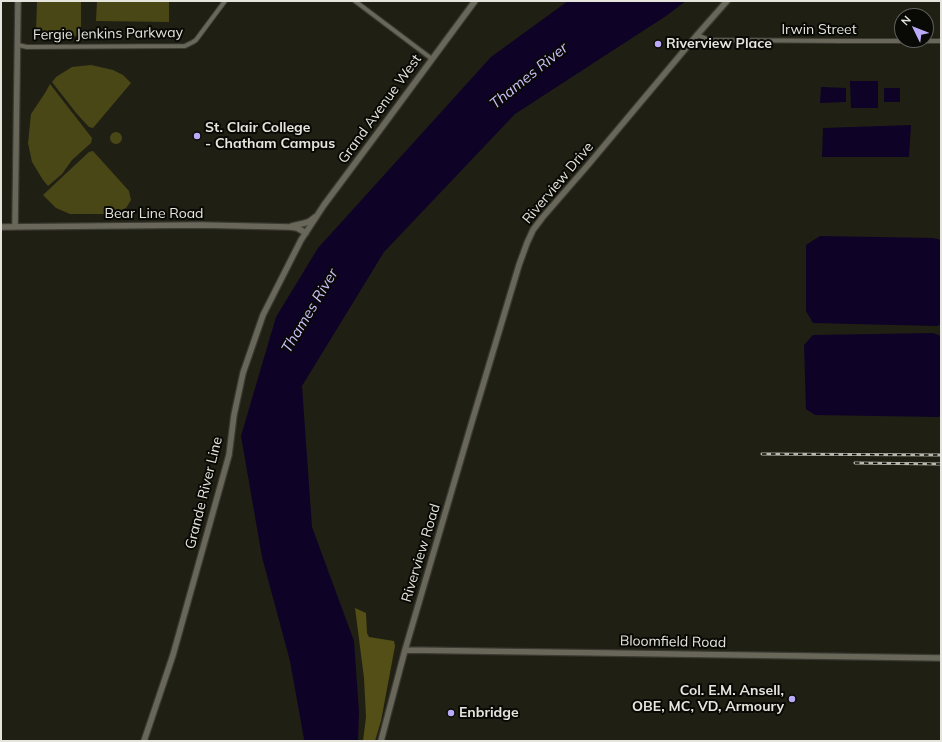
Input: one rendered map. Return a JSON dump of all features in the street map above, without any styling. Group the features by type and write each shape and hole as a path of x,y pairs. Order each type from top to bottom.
{"main road":[{"path":"15,227 18,1"},
{"name":"Grand Avenue West","path":"306,233 320,211 475,1"},
{"name":"Riverview Drive","path":"460,463 522,255 531,233 542,218 728,1"},
{"path":"290,227 310,221 320,211"},
{"name":"Bear Line Road","path":"1,227 202,225 290,227 297,228 306,233"},
{"name":"Grande River Line","path":"144,741 173,655 229,455 234,415 243,373 263,315 306,233"},
{"name":"Riverview Road","path":"381,741 405,650 460,463"},
{"name":"Bloomfield Road","path":"405,650 941,658"}],"street":[{"name":"Fergie Jenkins Parkway","path":"18,46 185,46 196,40 225,1"},
{"path":"355,1 432,59"},
{"name":"Irwin Street","path":"698,35 710,40 941,41"}],"shaded area":[{"path":"37,1 81,1 81,36 36,35"},
{"path":"97,1 169,1 169,22 96,21"},
{"path":"91,65 113,70 123,75 131,83 93,128 89,127 77,114 52,82 56,77 72,67"},
{"path":"50,84 92,138 91,143 72,160 62,174 48,186 32,162 28,143 31,114"},
{"path":"114,132 118,132 122,138 118,144 114,144 110,140 110,136"},
{"path":"93,151 129,191 131,200 126,208 111,214 70,214 56,208 43,195 89,152"},
{"path":"355,608 366,613 367,633 369,637 394,641 395,646 381,721 375,741 363,741 366,717 364,678"}],"water":[{"name":"Thames River","path":"568,1 686,1 666,16 515,114 384,252 302,386 312,527 354,641 359,712 358,741 303,741 304,739 290,661 262,557 241,436 276,317 318,248 491,57"},
{"path":"850,81 878,81 878,108 851,108"},
{"path":"821,87 846,88 846,102 820,103"},
{"path":"884,88 900,88 900,102 884,102"},
{"path":"911,125 909,157 822,157 823,128"},
{"path":"820,236 933,238 941,240 941,324 937,326 813,323 806,311 806,245"},
{"path":"933,333 941,336 941,414 939,417 815,415 806,409 804,345 813,335"}],"railway":[{"path":"762,454 941,455"},
{"path":"855,463 941,464"}],"place":[{"name":"Riverview Place","path":"658,44"},
{"name":"St. Clair College - Chatham Campus","path":"197,136"},
{"name":"Col. E.M. Ansell, OBE, MC, VD, Armoury","path":"792,699"},
{"name":"Enbridge","path":"451,713"}]}
